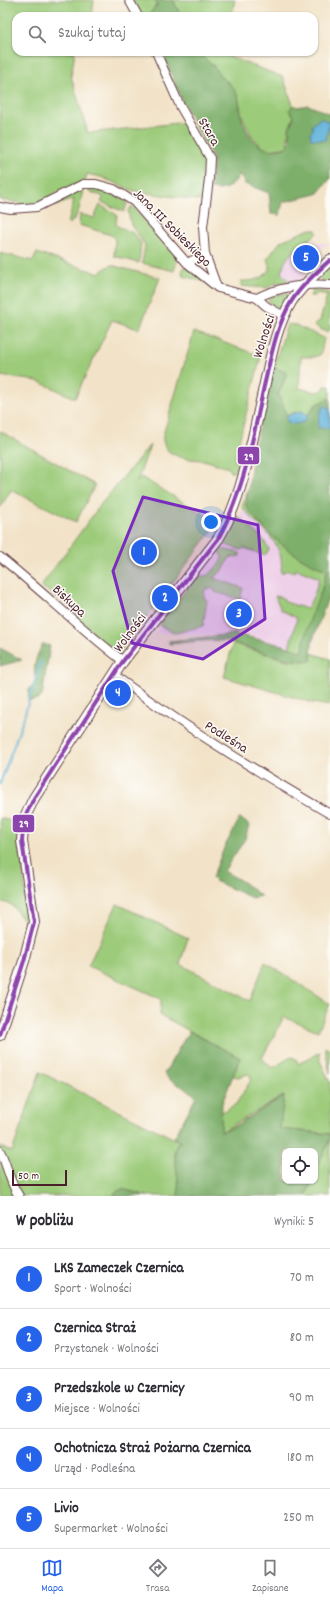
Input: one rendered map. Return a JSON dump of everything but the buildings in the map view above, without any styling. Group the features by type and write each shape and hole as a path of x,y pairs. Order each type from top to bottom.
{"street":[{"path":"129,0 136,12"},
{"name":"Stara","path":"158,56 180,106 210,158 203,227 205,254 218,288"},
{"name":"Jana III Sobieskiego","path":"0,207 10,209 32,208 83,184 96,184 114,189 134,202 187,263 218,288 258,298"},
{"path":"187,263 205,254"},
{"name":"Wolności","path":"0,1035 24,962 34,922 22,841 24,819 34,798 114,675 218,540 227,525 244,468 271,354 284,316 304,286 330,260"},
{"path":"284,316 266,306 258,298 267,292 304,286 330,285"},
{"name":"Biskupa","path":"0,557 38,588 84,630 124,662"},
{"name":"Podleśna","path":"114,675 164,712 330,814"},
{"path":"0,1151 6,1163 12,1186 19,1196"}],"highlighted area":[{"path":"143,497 258,525 265,619 203,659 132,643 113,571"}],"shaded area":[{"path":"306,241 330,244 330,246 325,245 316,253 302,280 287,282 288,280 281,273 283,264 292,251"},
{"path":"246,506 330,570 330,597 328,596 323,609 311,653 249,636 156,633 169,611 207,562"}],"green space":[{"path":"0,0 94,0 92,12 12,12 12,56 74,56 71,76 88,133 187,122 207,158 203,201 134,191 101,177 87,174 85,181 64,189 37,204 19,206 20,203 0,200"},
{"path":"132,0 154,0 158,3 151,12 140,12"},
{"path":"154,0 173,0 179,12 151,12 158,4"},
{"path":"173,0 235,0 232,12 179,12"},
{"path":"164,56 202,56 235,90 244,124 252,138 257,144 263,147 278,149 287,147 290,140 289,129 294,116 289,111 293,105 297,107 308,105 330,114 330,179 317,194 283,202 280,215 271,214 269,193 245,184 239,174 234,182 228,187 220,190 211,189 213,158 183,103"},
{"path":"202,56 228,56 283,77 293,105 289,111 294,116 289,129 287,147 269,150 263,148 252,136 242,116 238,96 229,83 220,76 213,65 206,61"},
{"path":"90,187 100,188 128,201 124,212 101,202 103,198 102,196 89,192"},
{"path":"83,188 78,213 69,224 67,221 69,219 74,199 55,206 55,201"},
{"path":"100,205 117,215 117,226 133,233 141,243 139,263 114,256 115,239 111,235 79,225 80,214 94,218"},
{"path":"132,206 178,258 174,271 142,263 145,245 131,225 128,211"},
{"path":"310,229 316,230 317,233 295,250 284,265 281,273 288,280 287,282 276,283 267,288 241,286 241,281 258,279 268,272 270,268 267,259 281,241"},
{"path":"0,253 33,261 37,253 98,273 111,265 160,278 138,329 112,320 75,398 37,381 0,376"},
{"path":"330,266 330,283 321,281 320,275"},
{"path":"184,267 187,267 203,279 202,281 183,276 182,272"},
{"path":"313,289 330,293 330,330 327,332 318,328 314,324 320,321 327,296 318,293 314,296 310,296"},
{"path":"285,293 291,296 283,308 280,309 270,304 268,299 272,296"},
{"path":"287,324 295,325 324,338 321,354 315,357 301,357 299,388 316,392 322,391 325,386 330,386 330,398 315,405 308,415 295,412 286,416 284,407 278,395 287,374 274,367"},
{"path":"194,332 261,356 234,461 239,465 234,472 230,472 229,468 209,461 188,459 175,455 166,448 163,442 163,435"},
{"path":"274,367 287,373 278,395 284,407 286,416 301,411 308,415 315,405 330,398 330,592 312,642 311,661 301,661 280,657 224,641 169,644 169,641 235,634 282,645 303,652 306,631 325,580 327,570 292,552 262,526 246,506 253,454"},
{"path":"0,431 95,485 76,522 11,490 0,508"},
{"path":"150,445 137,482 141,477 218,523 118,654 75,618 78,613 41,586 101,504"},
{"path":"247,491 246,506 262,526 293,552 327,570 325,581 306,631 303,653 289,648 297,618 281,610 275,596 283,598 285,602 307,609 315,593 319,578 296,569 295,573 288,570 281,573 279,552 275,544 270,536 242,507"},
{"path":"240,518 262,538 269,549 267,553 264,555 244,548 241,550 223,544 236,519"},
{"path":"222,549 240,553 240,556 229,558 224,569 213,578 243,588 240,599 215,592 214,589 207,588 204,592 204,598 207,600 203,626 175,633 160,626 163,619 194,580 210,574 220,563 222,557 219,551"},
{"path":"233,643 288,660 311,661 311,653 330,659 330,706 313,703 224,677"},
{"path":"43,644 50,646 42,696 39,699 28,701 29,690 36,681 34,671 35,662"},
{"path":"0,648 22,660 0,666"},
{"path":"0,818 16,822 22,860 29,927 12,905 0,901"},
{"path":"240,818 249,825 245,839 224,871 243,882 261,896 252,898 215,881 212,878 224,848"},
{"path":"117,904 188,938 180,964 250,1001 265,962 330,1004 318,1031 284,1017 262,1058 272,1068 292,1057 296,1059 298,1064 320,1052 320,1061 330,1082 330,1134 279,1129 283,1096 221,1132 220,1113 236,1104 251,1080 251,1076 248,1074 238,1077 233,1076 240,1058 160,1015 161,999 88,966"},
{"path":"189,1031 240,1058 222,1103 221,1132 235,1126 284,1096 280,1129 330,1134 330,1138 318,1167 318,1148 282,1148 282,1184 311,1184 306,1196 178,1196 179,1189 175,1162 175,1149 177,1143 181,1142 174,1138 196,1097 164,1074"},
{"path":"325,1047 330,1049 330,1074"},
{"path":"40,1072 181,1142 174,1150 179,1187 178,1196 148,1196 122,1189 115,1193 115,1196 0,1196 0,1147 12,1152"},
{"path":"330,1138 330,1196 306,1196 311,1184 318,1184 318,1167"},
{"path":"122,1189 148,1196 115,1196 114,1193"}],"water":[{"path":"321,118 330,123 325,140 311,139 310,133 313,130 312,125"},
{"path":"323,406 330,408 330,428 318,428 319,416"},
{"path":"301,411 308,415 305,421 298,424 288,423 286,416"}],"waterway":[{"path":"0,784 23,720 41,661"}],"transit line":[{"name":"29","path":"0,1035 24,961 34,922 22,841 24,819 34,798 123,661 218,539 235,502 247,464 264,386 281,322 291,302 299,291 330,260"}],"place":[{"name":"Livio","path":"306,258"},
{"name":"LKS Zameczek Czernica","path":"144,552"},
{"name":"Czernica Straż","path":"165,598"},
{"name":"Przedszkole w Czernicy","path":"239,614"},
{"name":"Ochotnicza Straż Pożarna Czernica","path":"118,693"}]}
